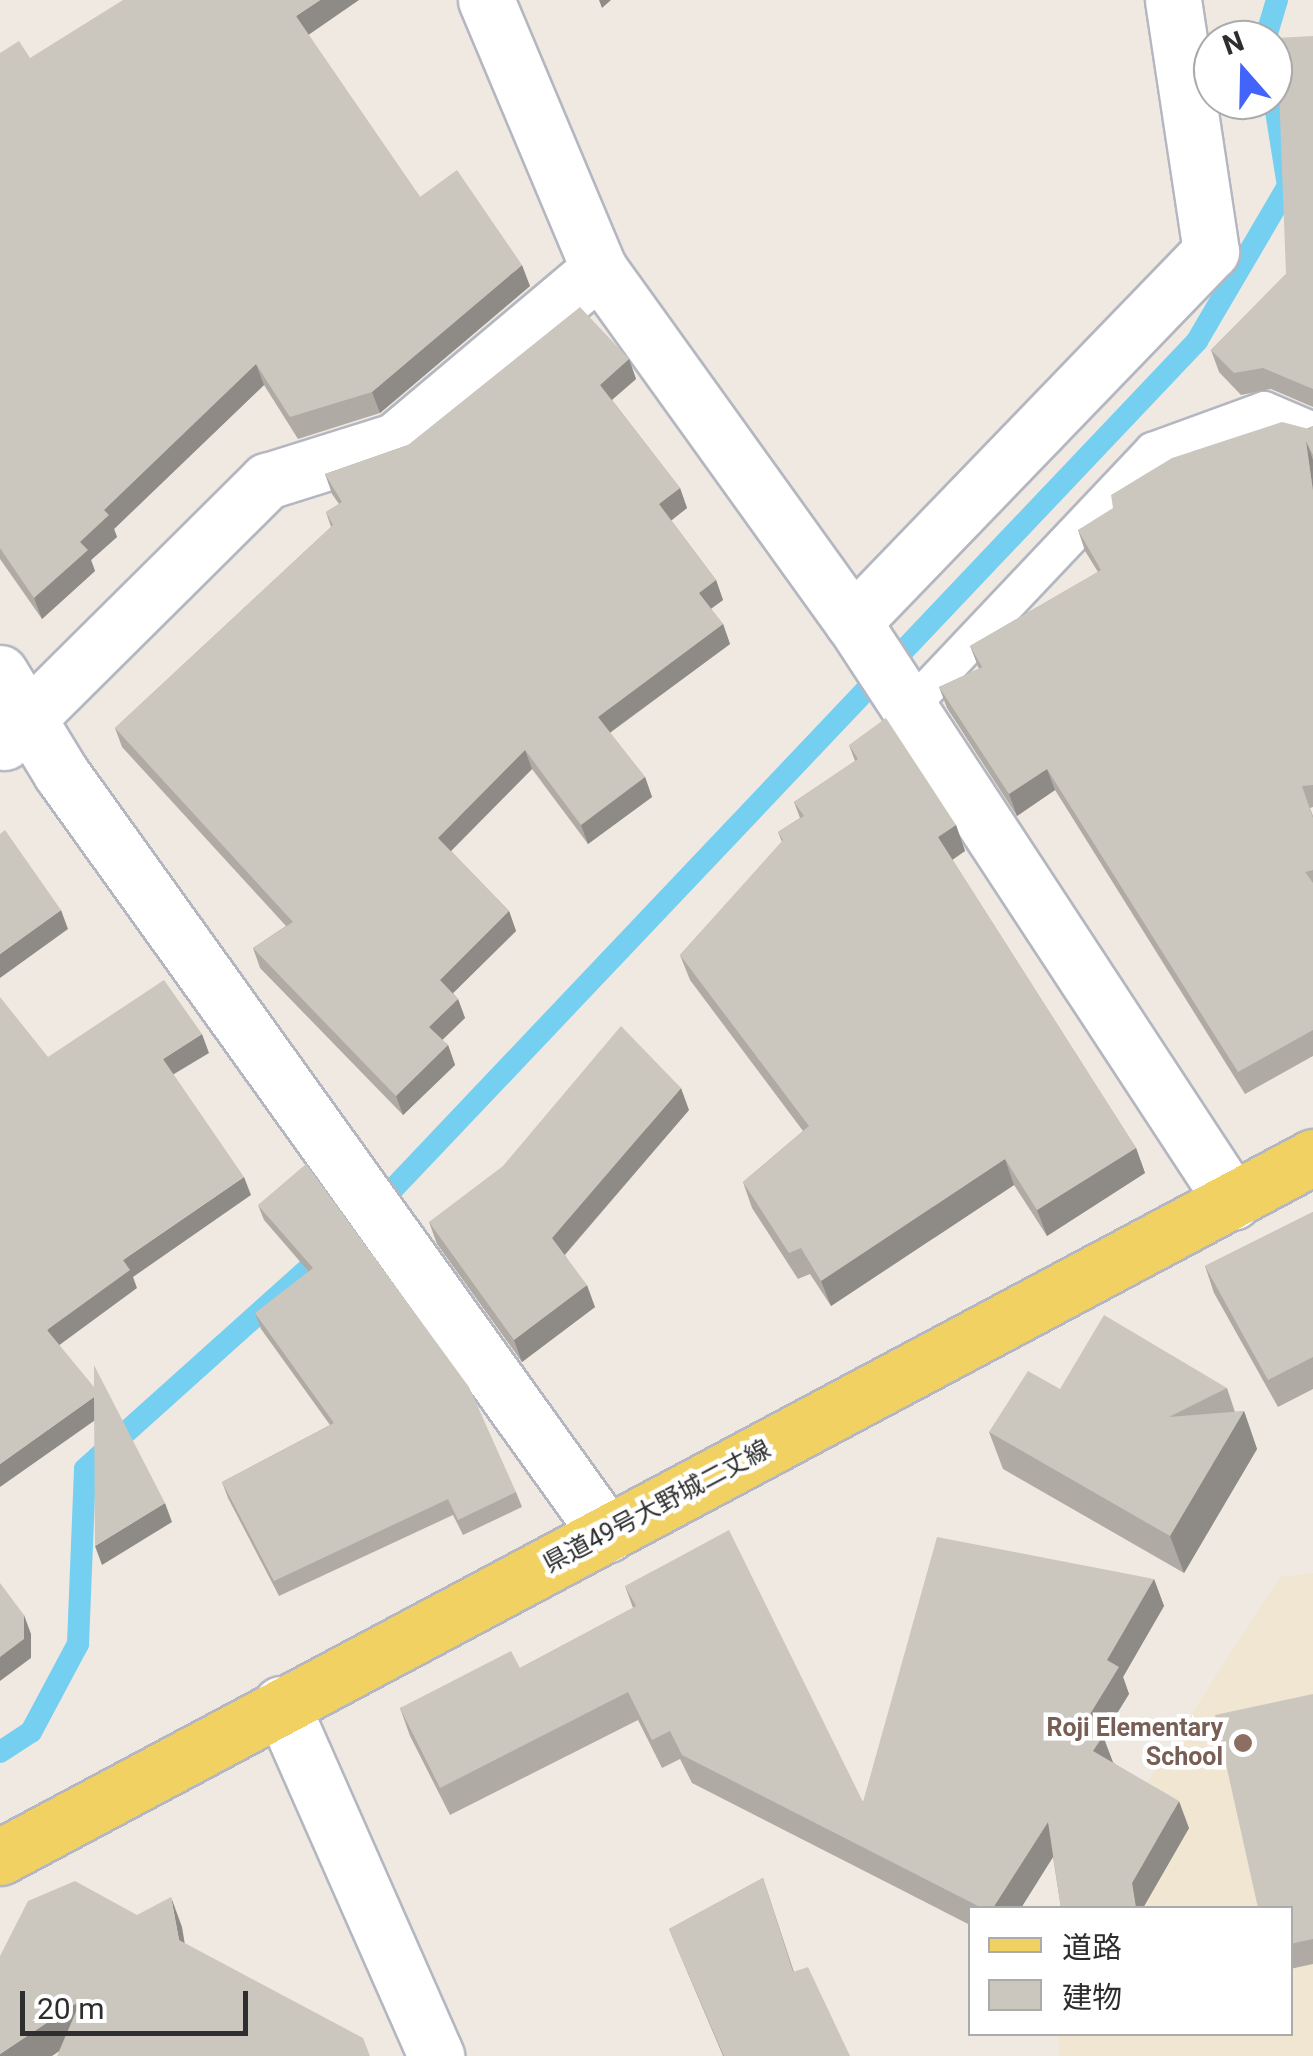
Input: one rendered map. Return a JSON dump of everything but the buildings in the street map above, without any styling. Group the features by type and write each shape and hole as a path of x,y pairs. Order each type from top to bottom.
{"main road":[{"name":"県道49号大野城二丈線","path":"0,1856 1313,1158"}],"street":[{"path":"486,0 599,269 863,631 1233,1202"},
{"path":"863,631 1211,251 1173,0"},
{"path":"599,269 395,441 267,481 9,712 606,1534"},
{"path":"280,1704 436,2056"}],"lane":[{"path":"911,706 1152,450 1264,409 1313,430"}],"shaded area":[{"name":"Roji Elementary School","path":"1313,1573 1313,2056 1060,2056 1057,2036 1293,2036 1293,1906 1067,1906 1280,1577"}],"waterway":[{"path":"1271,20 1277,0"},
{"path":"373,1210 1197,341 1288,186 1277,120"},
{"path":"0,1752 31,1732 78,1644 85,1469 327,1252"}],"place":[{"name":"Roji Elementary School","path":"1243,1743"}]}
